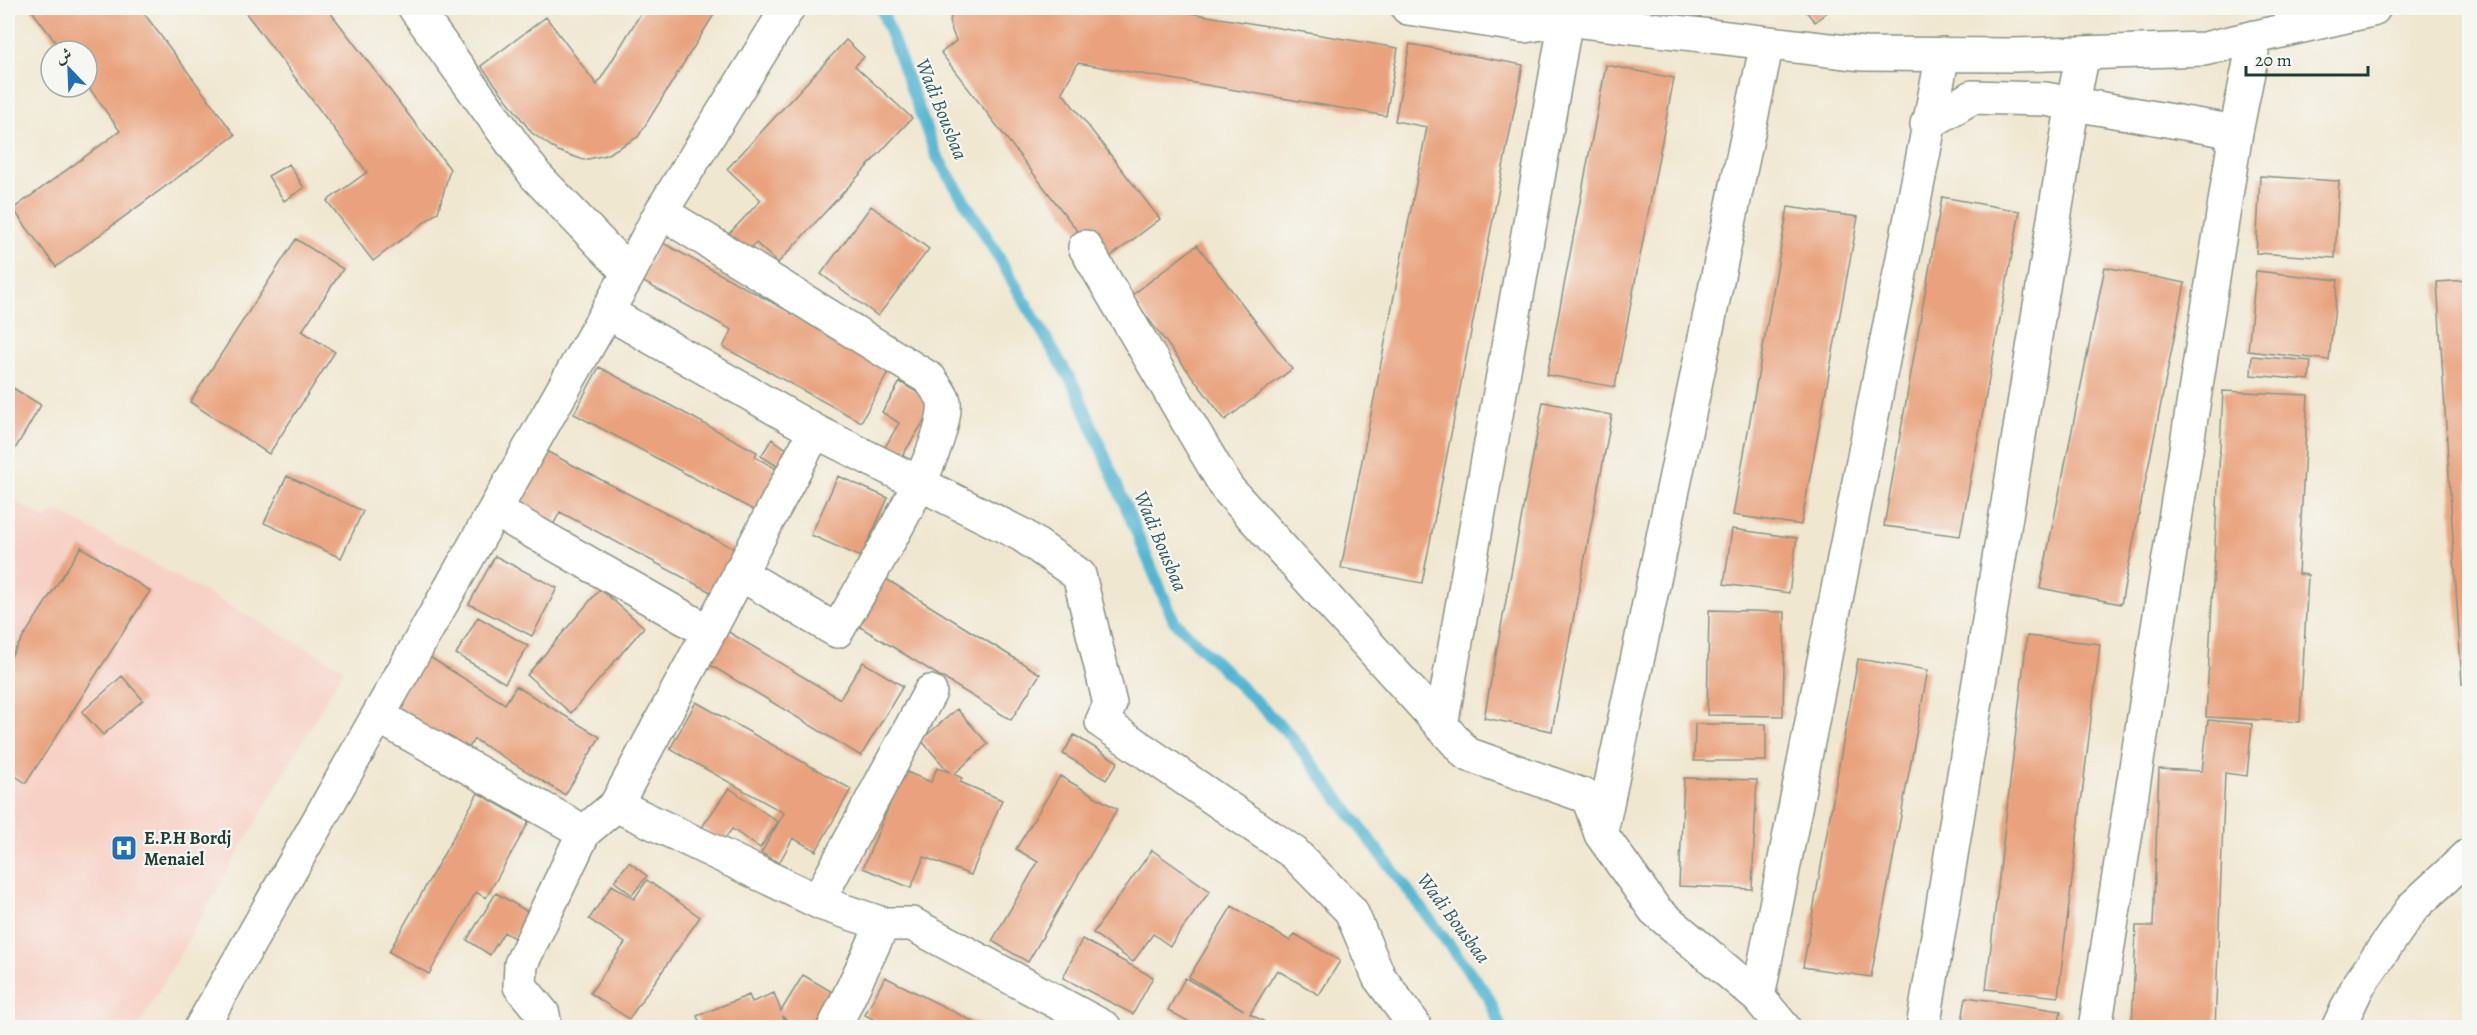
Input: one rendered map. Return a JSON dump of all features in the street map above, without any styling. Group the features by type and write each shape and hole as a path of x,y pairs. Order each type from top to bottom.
{"street":[{"path":"201,1028 629,273 661,212 788,8"},
{"path":"1408,8 1524,17 1578,13 1767,43 1863,54 2014,56 2204,49 2374,8"},
{"path":"430,13 536,176 629,273"},
{"path":"1441,726 1578,13"},
{"path":"2095,1028 2236,132 2255,37"},
{"path":"1601,834 1767,43"},
{"path":"1758,997 1942,54"},
{"path":"1923,1028 2073,102 2083,54"},
{"path":"1927,124 1972,97 2073,102 2236,132"},
{"path":"661,212 930,379 944,400 943,423 920,482 837,631 739,573"},
{"path":"1085,247 1227,488 1467,754 1588,797 1601,834 1655,910 1758,997 1785,1028"},
{"path":"607,312 815,430 1022,535 1080,575 1110,704 1102,722 1294,853 1351,911 1379,977 1413,1023 1412,1028"},
{"path":"545,1028 543,1014 520,986 521,964 584,832 616,805 815,430"},
{"path":"495,510 709,632"},
{"path":"818,901 930,692"},
{"path":"378,716 584,832"},
{"path":"616,805 818,901 883,924 912,924 1105,1028"},
{"path":"2338,1028 2358,986 2413,907 2469,854"},
{"path":"834,1028 883,924"}],"shaded area":[{"name":"E.P.H Bordj Menaiel","path":"8,498 46,519 56,510 344,669 138,1027 8,1027"}],"building":[{"path":"30,8 140,8 235,135 56,267 13,209 120,131 97,99 99,99 99,39 53,39"},
{"path":"242,8 327,8 450,169 438,212 373,261 327,201 367,172"},
{"path":"644,8 718,8 638,137 606,155 584,160 558,151 532,133 481,66 546,17 597,85"},
{"path":"955,8 1160,8 1398,48 1386,116 1078,63 1062,92 1160,219 1102,263 941,53 956,41 950,25 951,14"},
{"path":"1803,8 1832,8 1815,22"},
{"path":"846,40 864,57 855,66 912,118 778,263 756,243 744,255 725,238 761,200 727,169"},
{"path":"1410,44 1523,65 1422,583 1341,568 1427,127 1395,121"},
{"path":"1606,65 1674,78 1615,387 1547,375"},
{"path":"289,164 304,188 284,201 268,176"},
{"path":"2260,176 2339,181 2335,258 2256,253"},
{"path":"1942,197 2020,211 1960,536 1884,526"},
{"path":"871,206 929,249 878,316 821,274"},
{"path":"1788,207 1858,217 1801,525 1733,515"},
{"path":"296,239 343,269 302,331 335,352 269,454 190,402"},
{"path":"661,242 891,367 861,422 723,347 732,330 640,280"},
{"path":"1197,245 1292,369 1225,420 1131,296"},
{"path":"2105,267 2185,283 2121,604 2040,588"},
{"path":"2256,271 2338,280 2329,360 2248,351"},
{"path":"2469,280 2469,683 2462,684 2437,282"},
{"path":"2252,356 2311,361 2309,380 2251,375"},
{"path":"599,367 757,452 755,457 782,472 759,513 574,414"},
{"path":"900,382 935,403 901,458 884,449 899,423 882,412"},
{"path":"8,385 41,405 8,461"},
{"path":"2223,391 2308,395 2298,574 2308,575 2300,722 2206,717"},
{"path":"1543,402 1612,415 1552,731 1484,718"},
{"path":"772,439 791,452 780,468 761,456"},
{"path":"542,449 740,552 718,596 560,512 553,525 513,504"},
{"path":"287,476 363,511 341,558 264,523"},
{"path":"838,476 888,498 861,557 811,535"},
{"path":"1732,529 1797,538 1789,593 1724,584"},
{"path":"81,547 150,591 26,783 8,771 8,661"},
{"path":"495,556 557,588 532,636 469,604"},
{"path":"886,579 1040,674 1011,720 857,625"},
{"path":"600,589 644,627 571,713 527,675"},
{"path":"1709,610 1785,612 1783,716 1707,715"},
{"path":"478,617 528,646 505,683 456,654"},
{"path":"727,631 840,699 863,662 903,686 861,756 707,663"},
{"path":"2027,636 2100,644 2058,997 1986,989"},
{"path":"423,653 505,704 516,686 600,737 565,795 474,739 466,753 390,707"},
{"path":"1858,659 1928,670 1871,977 1803,967"},
{"path":"122,676 143,700 103,735 82,712"},
{"path":"696,702 851,789 816,851 793,838 779,863 761,853 784,813 670,749"},
{"path":"957,709 988,744 954,774 962,778 960,782 1002,800 971,875 924,857 911,888 863,868 904,771 931,782 937,768 949,772 921,740"},
{"path":"2208,720 2252,724 2247,776 2225,773 2215,1028 2132,1028 2136,926 2153,926 2159,769 2202,771"},
{"path":"1695,724 1766,724 1766,761 1694,761"},
{"path":"1074,735 1118,762 1106,780 1063,754"},
{"path":"1060,776 1117,809 1028,962 992,941 1038,862 1016,849"},
{"path":"1684,778 1757,780 1752,889 1679,886"},
{"path":"729,788 778,822 760,848 732,829 722,842 702,827"},
{"path":"478,793 529,822 486,898 476,892 429,974 389,952"},
{"path":"1152,850 1210,891 1170,946 1153,934 1133,962 1093,933"},
{"path":"629,862 647,876 632,895 614,881"},
{"path":"647,880 700,917 629,1019 590,993 625,943 589,919 612,885 634,899"},
{"path":"496,893 530,913 514,938 504,932 490,955 467,940"},
{"path":"1232,906 1290,941 1295,934 1340,961 1319,995 1277,970 1250,1014 1265,1022 1262,1028 1200,1028 1168,1010 1185,978 1244,1010 1189,977"},
{"path":"1082,939 1153,977 1133,1014 1063,978"},
{"path":"803,975 834,993 814,1028 802,1028 783,1017 788,1028 702,1028 697,1016 749,995 752,1002 774,993 781,1011"},
{"path":"885,977 986,1028 890,1028 865,1015"},
{"path":"1966,997 2061,1011 2058,1028 1961,1028"}],"waterway":[{"name":"Wadi Bousbaa","path":"881,8 936,155 1077,391 1174,621 1291,736 1488,996 1501,1028"}],"place":[{"name":"E.P.H Bordj Menaiel","path":"124,848"}]}
